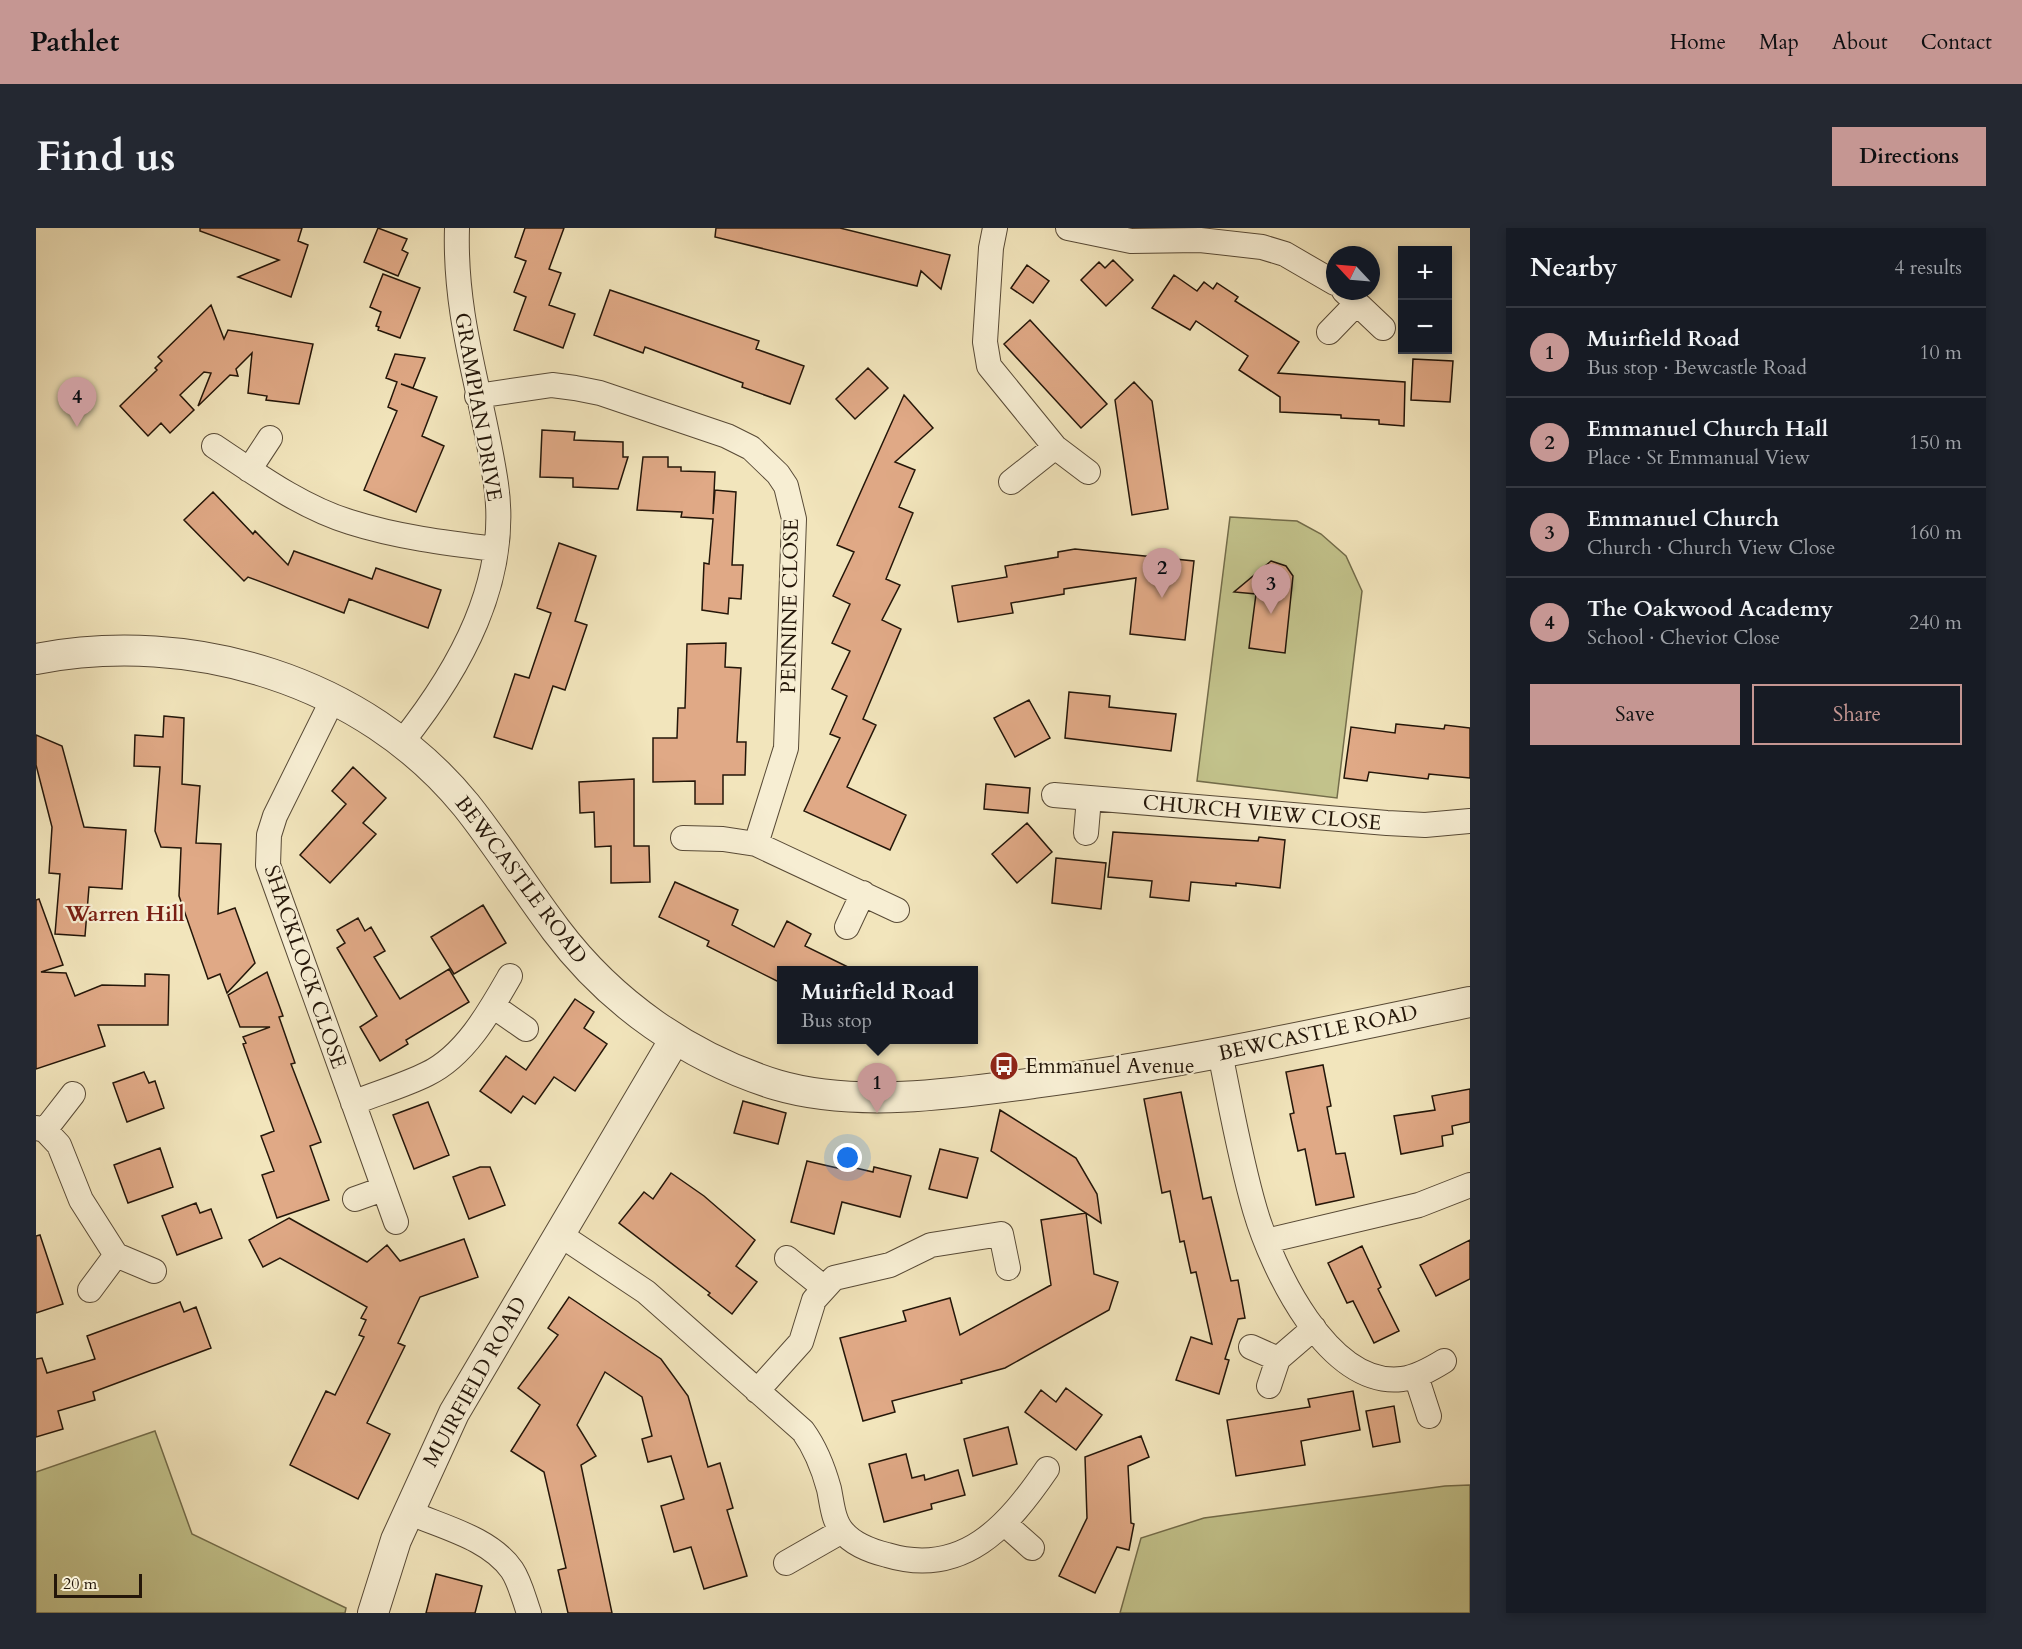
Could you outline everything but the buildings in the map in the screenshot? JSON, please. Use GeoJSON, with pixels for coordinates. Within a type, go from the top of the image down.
{"type":"FeatureCollection","features":[{"type":"Feature","properties":{"kind":"street","name":"GRAMPIAN DRIVE"},"geometry":{"type":"LineString","coordinates":[[402,742],[438,695],[467,644],[480,615],[495,549],[496,485],[461,317],[457,228]]}},
{"type":"Feature","properties":{"kind":"street"},"geometry":{"type":"LineString","coordinates":[[995,228],[991,248],[985,354],[989,366],[1055,447],[1089,472]]}},
{"type":"Feature","properties":{"kind":"street"},"geometry":{"type":"LineString","coordinates":[[1071,228],[1131,241],[1200,240],[1262,247],[1286,254],[1326,278]]}},
{"type":"Feature","properties":{"kind":"street"},"geometry":{"type":"LineString","coordinates":[[1329,332],[1348,300]]}},
{"type":"Feature","properties":{"kind":"street"},"geometry":{"type":"LineString","coordinates":[[1353,300],[1383,328]]}},
{"type":"Feature","properties":{"kind":"street","name":"PENNINE CLOSE"},"geometry":{"type":"LineString","coordinates":[[477,396],[552,385],[600,393],[741,442],[767,462],[786,486],[794,519],[786,748],[756,844]]}},
{"type":"Feature","properties":{"kind":"street"},"geometry":{"type":"LineString","coordinates":[[249,470],[270,438]]}},
{"type":"Feature","properties":{"kind":"street"},"geometry":{"type":"LineString","coordinates":[[214,446],[249,470],[318,509],[348,522],[426,540],[495,549]]}},
{"type":"Feature","properties":{"kind":"street"},"geometry":{"type":"LineString","coordinates":[[1011,483],[1055,447]]}},
{"type":"Feature","properties":{"kind":"street","name":"BEWCASTLE ROAD"},"geometry":{"type":"LineString","coordinates":[[36,659],[101,652],[174,652],[244,665],[301,684],[369,719],[402,742],[465,804],[580,960],[625,1002],[675,1040],[723,1064],[778,1085],[826,1094],[891,1096],[967,1092],[1138,1069],[1470,1002]]}},
{"type":"Feature","properties":{"kind":"street","name":"SHACKLOCK CLOSE"},"geometry":{"type":"LineString","coordinates":[[333,699],[275,816],[269,835],[268,865],[396,1222]]}},
{"type":"Feature","properties":{"kind":"street","name":"CHURCH VIEW CLOSE"},"geometry":{"type":"LineString","coordinates":[[1054,795],[1387,824],[1425,825],[1470,822]]}},
{"type":"Feature","properties":{"kind":"street"},"geometry":{"type":"LineString","coordinates":[[1086,833],[1089,798]]}},
{"type":"Feature","properties":{"kind":"street"},"geometry":{"type":"LineString","coordinates":[[683,838],[723,839],[756,844],[897,910]]}},
{"type":"Feature","properties":{"kind":"street"},"geometry":{"type":"LineString","coordinates":[[847,927],[863,893]]}},
{"type":"Feature","properties":{"kind":"street"},"geometry":{"type":"LineString","coordinates":[[352,1103],[428,1074],[462,1046],[493,1005],[510,976]]}},
{"type":"Feature","properties":{"kind":"street"},"geometry":{"type":"LineString","coordinates":[[493,1005],[526,1029]]}},
{"type":"Feature","properties":{"kind":"street","name":"MUIRFIELD ROAD"},"geometry":{"type":"LineString","coordinates":[[373,1613],[408,1512],[454,1413],[675,1040]]}},
{"type":"Feature","properties":{"kind":"street"},"geometry":{"type":"LineString","coordinates":[[1220,1053],[1255,1211],[1266,1241],[1298,1307],[1326,1344],[1370,1374],[1387,1379],[1416,1376],[1444,1361]]}},
{"type":"Feature","properties":{"kind":"street"},"geometry":{"type":"LineString","coordinates":[[74,1094],[40,1129],[59,1145],[81,1200],[116,1255],[154,1271]]}},
{"type":"Feature","properties":{"kind":"street"},"geometry":{"type":"LineString","coordinates":[[1266,1241],[1419,1205],[1470,1185]]}},
{"type":"Feature","properties":{"kind":"street"},"geometry":{"type":"LineString","coordinates":[[355,1199],[383,1188]]}},
{"type":"Feature","properties":{"kind":"street"},"geometry":{"type":"LineString","coordinates":[[559,1234],[646,1292],[803,1431],[816,1449],[834,1516],[842,1531],[856,1544],[873,1551],[919,1561],[962,1552],[992,1536],[1005,1524],[1047,1469]]}},
{"type":"Feature","properties":{"kind":"street"},"geometry":{"type":"LineString","coordinates":[[758,1391],[801,1342],[814,1300],[823,1287],[834,1278],[890,1265],[931,1245],[1001,1234],[1008,1268]]}},
{"type":"Feature","properties":{"kind":"street"},"geometry":{"type":"LineString","coordinates":[[90,1290],[116,1255]]}},
{"type":"Feature","properties":{"kind":"street"},"geometry":{"type":"LineString","coordinates":[[787,1258],[823,1287]]}},
{"type":"Feature","properties":{"kind":"street"},"geometry":{"type":"LineString","coordinates":[[1269,1386],[1278,1359],[1314,1328]]}},
{"type":"Feature","properties":{"kind":"street"},"geometry":{"type":"LineString","coordinates":[[1251,1347],[1278,1359]]}},
{"type":"Feature","properties":{"kind":"street"},"geometry":{"type":"LineString","coordinates":[[1416,1376],[1429,1416]]}},
{"type":"Feature","properties":{"kind":"street"},"geometry":{"type":"LineString","coordinates":[[408,1512],[488,1547],[503,1559],[513,1572],[529,1613]]}},
{"type":"Feature","properties":{"kind":"street"},"geometry":{"type":"LineString","coordinates":[[1005,1524],[1032,1548]]}},
{"type":"Feature","properties":{"kind":"street"},"geometry":{"type":"LineString","coordinates":[[786,1563],[842,1531]]}},
{"type":"Feature","properties":{"kind":"green space"},"geometry":{"type":"Polygon","coordinates":[[[1230,517],[1297,521],[1321,534],[1346,556],[1362,591],[1337,798],[1197,781],[1230,517]]]}},
{"type":"Feature","properties":{"kind":"green space"},"geometry":{"type":"Polygon","coordinates":[[[155,1431],[192,1534],[346,1608],[345,1613],[36,1613],[36,1472],[155,1431]]]}},
{"type":"Feature","properties":{"kind":"green space"},"geometry":{"type":"Polygon","coordinates":[[[1470,1485],[1470,1613],[1120,1613],[1141,1538],[1204,1518],[1445,1486],[1470,1485]]]}},
{"type":"Feature","properties":{"kind":"place","name":"The Oakwood Academy"},"geometry":{"type":"Point","coordinates":[77,427]}},
{"type":"Feature","properties":{"kind":"place","name":"Emmanuel Church Hall"},"geometry":{"type":"Point","coordinates":[1162,598]}},
{"type":"Feature","properties":{"kind":"place","name":"Emmanuel Church"},"geometry":{"type":"Point","coordinates":[1271,614]}},
{"type":"Feature","properties":{"kind":"place","name":"Emmanuel Avenue"},"geometry":{"type":"Point","coordinates":[1004,1066]}},
{"type":"Feature","properties":{"kind":"place","name":"Muirfield Road"},"geometry":{"type":"Point","coordinates":[877,1113]}},
{"type":"Feature","properties":{"kind":"district","name":"Warren Hill"},"geometry":{"type":"Point","coordinates":[125,914]}}]}
